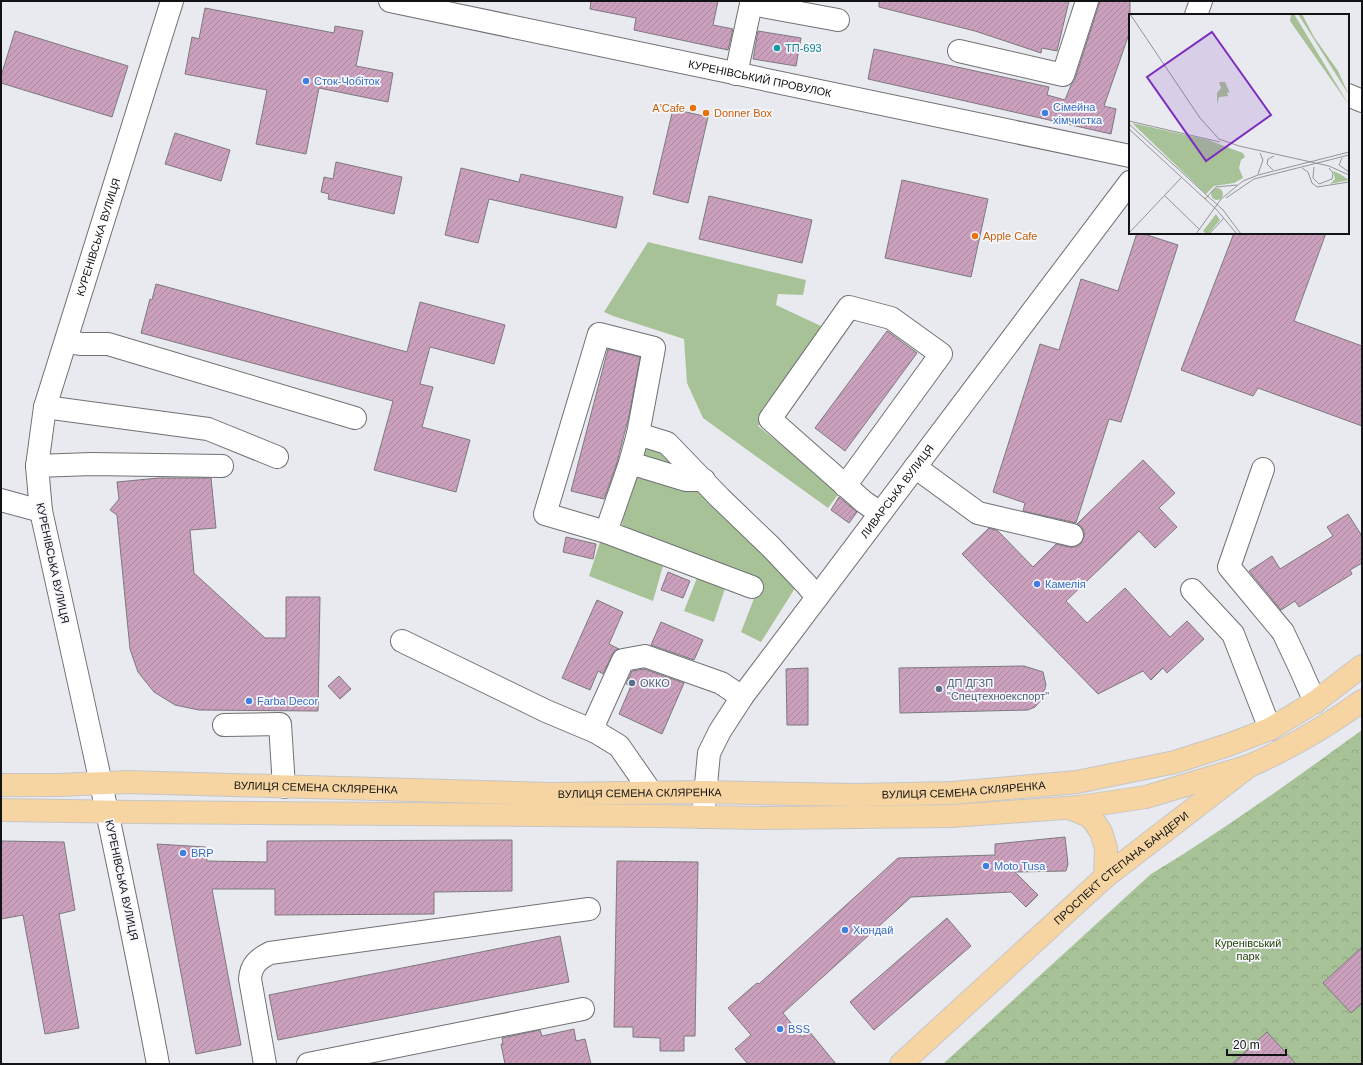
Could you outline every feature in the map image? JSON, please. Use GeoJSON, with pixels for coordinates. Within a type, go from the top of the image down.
{"type":"FeatureCollection","features":[{"type":"Feature","properties":{"kind":"main road"},"geometry":{"type":"LineString","coordinates":[[1315,702],[1362,652]]}},
{"type":"Feature","properties":{"kind":"main road"},"geometry":{"type":"LineString","coordinates":[[1270,729],[1315,702],[1362,666]]}},
{"type":"Feature","properties":{"kind":"main road","name":"ПРОСПЕКТ СТЕПАНА БАНДЕРИ"},"geometry":{"type":"LineString","coordinates":[[901,1064],[1105,876],[1249,766],[1264,760],[1336,720],[1362,701]]}},
{"type":"Feature","properties":{"kind":"main road","name":"ВУЛИЦЯ СЕМЕНА СКЛЯРЕНКА"},"geometry":{"type":"LineString","coordinates":[[1,785],[102,784],[128,782],[550,794],[705,792],[855,795],[952,793],[1077,782],[1175,762],[1228,745],[1270,729]]}},
{"type":"Feature","properties":{"kind":"main road","name":"ВУЛИЦЯ СЕМЕНА СКЛЯРЕНКА"},"geometry":{"type":"LineString","coordinates":[[1,810],[820,818],[952,816],[1068,808],[1146,797],[1249,766]]}},
{"type":"Feature","properties":{"kind":"main road"},"geometry":{"type":"LineString","coordinates":[[1068,808],[1087,815],[1093,820],[1101,832],[1106,848],[1105,876]]}},
{"type":"Feature","properties":{"kind":"street","name":"КУРЕНІВСЬКА ВУЛИЦЯ"},"geometry":{"type":"LineString","coordinates":[[158,1064],[108,812],[41,511],[37,466],[44,407],[66,342],[172,1]]}},
{"type":"Feature","properties":{"kind":"street","name":"КУРЕНІВСЬКИЙ ПРОВУЛОК"},"geometry":{"type":"LineString","coordinates":[[390,1],[1129,156]]}},
{"type":"Feature","properties":{"kind":"street"},"geometry":{"type":"LineString","coordinates":[[959,51],[1063,75],[1087,1]]}},
{"type":"Feature","properties":{"kind":"street"},"geometry":{"type":"LineString","coordinates":[[1196,14],[1200,1]]}},
{"type":"Feature","properties":{"kind":"street"},"geometry":{"type":"LineString","coordinates":[[736,74],[752,2],[838,20]]}},
{"type":"Feature","properties":{"kind":"street"},"geometry":{"type":"LineString","coordinates":[[1349,96],[1362,101]]}},
{"type":"Feature","properties":{"kind":"street","name":"ЛИВАРСЬКА ВУЛИЦЯ"},"geometry":{"type":"LineString","coordinates":[[703,817],[709,753],[720,730],[742,697],[1129,183]]}},
{"type":"Feature","properties":{"kind":"street"},"geometry":{"type":"LineString","coordinates":[[846,486],[941,354],[891,318],[849,306],[770,419],[864,502],[880,513]]}},
{"type":"Feature","properties":{"kind":"street"},"geometry":{"type":"LineString","coordinates":[[606,532],[630,463],[638,434],[654,348],[599,334],[546,514],[606,532],[752,587]]}},
{"type":"Feature","properties":{"kind":"street"},"geometry":{"type":"LineString","coordinates":[[66,342],[82,344],[108,344],[355,418]]}},
{"type":"Feature","properties":{"kind":"street"},"geometry":{"type":"LineString","coordinates":[[44,407],[208,430],[277,457]]}},
{"type":"Feature","properties":{"kind":"street"},"geometry":{"type":"LineString","coordinates":[[638,434],[667,443],[806,584],[817,598]]}},
{"type":"Feature","properties":{"kind":"street"},"geometry":{"type":"LineString","coordinates":[[630,463],[686,480],[704,480]]}},
{"type":"Feature","properties":{"kind":"street"},"geometry":{"type":"LineString","coordinates":[[37,466],[91,464],[222,466]]}},
{"type":"Feature","properties":{"kind":"street"},"geometry":{"type":"LineString","coordinates":[[915,467],[978,513],[1072,535]]}},
{"type":"Feature","properties":{"kind":"street"},"geometry":{"type":"LineString","coordinates":[[1263,469],[1229,567],[1283,632],[1315,702]]}},
{"type":"Feature","properties":{"kind":"street"},"geometry":{"type":"LineString","coordinates":[[1,500],[41,511]]}},
{"type":"Feature","properties":{"kind":"street"},"geometry":{"type":"LineString","coordinates":[[1192,590],[1233,634],[1270,729]]}},
{"type":"Feature","properties":{"kind":"street"},"geometry":{"type":"LineString","coordinates":[[402,641],[546,711],[596,732],[619,746],[651,792]]}},
{"type":"Feature","properties":{"kind":"street"},"geometry":{"type":"LineString","coordinates":[[596,732],[595,722],[623,660],[645,656],[721,683],[742,697]]}},
{"type":"Feature","properties":{"kind":"street"},"geometry":{"type":"LineString","coordinates":[[224,725],[280,724],[284,787]]}},
{"type":"Feature","properties":{"kind":"street"},"geometry":{"type":"LineString","coordinates":[[265,1064],[250,979],[250,972],[254,963],[260,957],[270,953],[588,909]]}},
{"type":"Feature","properties":{"kind":"street"},"geometry":{"type":"LineString","coordinates":[[308,1064],[583,1009]]}},
{"type":"Feature","properties":{"kind":"green space"},"geometry":{"type":"Polygon","coordinates":[[[648,242],[806,280],[803,295],[778,294],[776,305],[823,327],[758,426],[840,492],[828,508],[703,418],[687,383],[684,339],[604,312],[648,242]]]}},
{"type":"Feature","properties":{"kind":"green space"},"geometry":{"type":"Polygon","coordinates":[[[649,441],[680,470],[640,455],[649,441]]]}},
{"type":"Feature","properties":{"kind":"green space"},"geometry":{"type":"Polygon","coordinates":[[[646,473],[700,492],[797,585],[761,642],[741,632],[760,583],[631,536],[622,524],[632,480],[646,473]]]}},
{"type":"Feature","properties":{"kind":"green space"},"geometry":{"type":"Polygon","coordinates":[[[601,539],[664,562],[653,601],[589,576],[601,539]]]}},
{"type":"Feature","properties":{"kind":"green space"},"geometry":{"type":"Polygon","coordinates":[[[699,573],[726,585],[714,622],[684,611],[699,573]]]}},
{"type":"Feature","properties":{"kind":"green space","name":"Куренівський парк"},"geometry":{"type":"Polygon","coordinates":[[[1362,730],[1362,1064],[943,1064],[1151,874],[1232,822],[1362,730]]]}},
{"type":"Feature","properties":{"kind":"building"},"geometry":{"type":"Polygon","coordinates":[[[591,1],[718,1],[713,25],[733,29],[728,50],[634,30],[636,18],[590,9],[591,1]]]}},
{"type":"Feature","properties":{"kind":"building"},"geometry":{"type":"Polygon","coordinates":[[[879,1],[1069,1],[1057,51],[1042,48],[1041,53],[975,31],[879,7],[879,1]]]}},
{"type":"Feature","properties":{"kind":"building"},"geometry":{"type":"Polygon","coordinates":[[[1100,1],[1130,1],[1129,34],[1104,106],[1116,109],[1111,134],[868,79],[874,49],[1049,87],[1047,95],[1065,100],[1075,79],[1100,1]]]}},
{"type":"Feature","properties":{"kind":"building","name":"Сток-Чобіток"},"geometry":{"type":"Polygon","coordinates":[[[205,8],[334,33],[335,26],[363,31],[356,66],[393,73],[388,102],[319,88],[306,154],[256,144],[267,90],[185,74],[192,37],[199,39],[205,8]]]}},
{"type":"Feature","properties":{"kind":"building"},"geometry":{"type":"Polygon","coordinates":[[[15,31],[128,66],[112,117],[1,83],[1,76],[15,31]]]}},
{"type":"Feature","properties":{"kind":"building","name":"ТП-693"},"geometry":{"type":"Polygon","coordinates":[[[758,31],[801,38],[796,66],[753,59],[758,31]]]}},
{"type":"Feature","properties":{"kind":"building"},"geometry":{"type":"Polygon","coordinates":[[[673,109],[708,117],[688,203],[653,194],[673,109]]]}},
{"type":"Feature","properties":{"kind":"building"},"geometry":{"type":"Polygon","coordinates":[[[175,133],[230,150],[221,181],[165,164],[175,133]]]}},
{"type":"Feature","properties":{"kind":"building"},"geometry":{"type":"Polygon","coordinates":[[[336,162],[402,177],[394,214],[328,199],[329,194],[321,192],[324,177],[333,179],[336,162]]]}},
{"type":"Feature","properties":{"kind":"building"},"geometry":{"type":"Polygon","coordinates":[[[461,168],[519,182],[521,174],[623,197],[616,228],[489,199],[478,243],[445,235],[461,168]]]}},
{"type":"Feature","properties":{"kind":"building"},"geometry":{"type":"Polygon","coordinates":[[[902,180],[988,199],[971,277],[885,258],[902,180]]]}},
{"type":"Feature","properties":{"kind":"building"},"geometry":{"type":"Polygon","coordinates":[[[709,196],[812,220],[802,263],[699,239],[709,196]]]}},
{"type":"Feature","properties":{"kind":"building"},"geometry":{"type":"Polygon","coordinates":[[[1137,234],[1144,234],[1178,245],[1121,422],[1109,419],[1076,523],[1023,511],[1025,503],[993,492],[1040,344],[1059,350],[1081,279],[1118,291],[1137,234]]]}},
{"type":"Feature","properties":{"kind":"building"},"geometry":{"type":"Polygon","coordinates":[[[1234,234],[1326,234],[1294,321],[1362,346],[1362,426],[1258,388],[1253,396],[1181,370],[1234,234]]]}},
{"type":"Feature","properties":{"kind":"building"},"geometry":{"type":"Polygon","coordinates":[[[156,284],[407,352],[420,302],[505,325],[494,364],[430,347],[420,384],[433,387],[422,427],[470,440],[456,492],[374,470],[393,401],[141,333],[150,299],[152,300],[156,284]]]}},
{"type":"Feature","properties":{"kind":"building"},"geometry":{"type":"Polygon","coordinates":[[[887,331],[917,353],[845,451],[815,428],[887,331]]]}},
{"type":"Feature","properties":{"kind":"building"},"geometry":{"type":"Polygon","coordinates":[[[608,349],[640,357],[629,416],[616,466],[604,499],[571,491],[608,349]]]}},
{"type":"Feature","properties":{"kind":"building","name":"Камелія"},"geometry":{"type":"Polygon","coordinates":[[[1143,460],[1175,493],[1159,508],[1177,527],[1155,548],[1139,531],[1066,601],[1087,623],[1125,588],[1170,637],[1187,621],[1204,639],[1167,673],[1163,668],[1151,680],[1143,671],[1098,694],[962,554],[989,528],[998,531],[1033,567],[1056,544],[1076,547],[1081,543],[1084,537],[1084,531],[1081,526],[1077,524],[1143,460]]]}},
{"type":"Feature","properties":{"kind":"building"},"geometry":{"type":"Polygon","coordinates":[[[159,478],[211,478],[216,528],[190,530],[194,573],[265,638],[286,638],[286,597],[320,597],[318,711],[199,710],[175,705],[154,692],[138,672],[130,649],[117,515],[110,510],[119,499],[117,482],[159,478]]]}},
{"type":"Feature","properties":{"kind":"building"},"geometry":{"type":"Polygon","coordinates":[[[839,497],[857,512],[849,523],[831,510],[839,497]]]}},
{"type":"Feature","properties":{"kind":"building"},"geometry":{"type":"Polygon","coordinates":[[[1348,514],[1362,536],[1362,563],[1350,570],[1352,574],[1299,607],[1295,601],[1281,610],[1249,571],[1272,556],[1280,569],[1333,536],[1327,527],[1348,514]]]}},
{"type":"Feature","properties":{"kind":"building"},"geometry":{"type":"Polygon","coordinates":[[[566,537],[596,544],[593,559],[563,552],[566,537]]]}},
{"type":"Feature","properties":{"kind":"building"},"geometry":{"type":"Polygon","coordinates":[[[668,572],[690,581],[683,598],[661,590],[668,572]]]}},
{"type":"Feature","properties":{"kind":"building"},"geometry":{"type":"Polygon","coordinates":[[[597,600],[623,612],[609,644],[619,649],[615,650],[603,674],[598,671],[590,690],[562,678],[597,600]]]}},
{"type":"Feature","properties":{"kind":"building"},"geometry":{"type":"Polygon","coordinates":[[[661,622],[703,640],[694,660],[651,645],[661,622]]]}},
{"type":"Feature","properties":{"kind":"building"},"geometry":{"type":"Polygon","coordinates":[[[1024,666],[1043,672],[1046,685],[1042,699],[1035,707],[1028,710],[900,713],[899,668],[1024,666]]]}},
{"type":"Feature","properties":{"kind":"building"},"geometry":{"type":"Polygon","coordinates":[[[808,668],[808,725],[787,725],[786,669],[808,668]]]}},
{"type":"Feature","properties":{"kind":"building"},"geometry":{"type":"Polygon","coordinates":[[[644,669],[684,683],[662,734],[619,714],[631,686],[626,684],[632,671],[644,669]]]}},
{"type":"Feature","properties":{"kind":"building"},"geometry":{"type":"Polygon","coordinates":[[[339,676],[351,689],[340,699],[328,686],[339,676]]]}},
{"type":"Feature","properties":{"kind":"building"},"geometry":{"type":"Polygon","coordinates":[[[1065,837],[1068,864],[1066,871],[1015,872],[1038,895],[1026,907],[1011,892],[911,897],[783,1013],[802,1037],[809,1031],[836,1064],[748,1064],[735,1049],[751,1035],[728,1008],[757,983],[759,984],[898,858],[995,855],[995,844],[1065,837]]]}},
{"type":"Feature","properties":{"kind":"building"},"geometry":{"type":"Polygon","coordinates":[[[512,840],[512,891],[434,892],[434,914],[275,915],[275,889],[212,889],[241,1045],[196,1054],[157,844],[205,847],[207,861],[267,862],[267,841],[512,840]]]}},
{"type":"Feature","properties":{"kind":"building"},"geometry":{"type":"Polygon","coordinates":[[[1,841],[64,842],[75,910],[59,914],[79,1028],[45,1034],[23,915],[1,919],[1,841]]]}},
{"type":"Feature","properties":{"kind":"building"},"geometry":{"type":"Polygon","coordinates":[[[617,861],[698,862],[695,1036],[684,1036],[684,1051],[660,1051],[660,1038],[633,1037],[633,1027],[614,1027],[617,861]]]}},
{"type":"Feature","properties":{"kind":"building"},"geometry":{"type":"Polygon","coordinates":[[[947,918],[971,946],[874,1030],[850,1002],[947,918]]]}},
{"type":"Feature","properties":{"kind":"building"},"geometry":{"type":"Polygon","coordinates":[[[560,936],[569,982],[278,1040],[269,995],[560,936]]]}},
{"type":"Feature","properties":{"kind":"building"},"geometry":{"type":"Polygon","coordinates":[[[1362,947],[1362,1003],[1351,1013],[1323,983],[1362,947]]]}},
{"type":"Feature","properties":{"kind":"building"},"geometry":{"type":"Polygon","coordinates":[[[574,1029],[576,1041],[585,1039],[591,1064],[505,1064],[501,1044],[503,1044],[502,1038],[540,1030],[542,1036],[574,1029]]]}},
{"type":"Feature","properties":{"kind":"building"},"geometry":{"type":"Polygon","coordinates":[[[1267,1032],[1296,1064],[1232,1064],[1267,1032]]]}},
{"type":"Feature","properties":{"kind":"place","name":"ТП-693"},"geometry":{"type":"Point","coordinates":[777,48]}},
{"type":"Feature","properties":{"kind":"place","name":"Сток-Чобіток"},"geometry":{"type":"Point","coordinates":[306,81]}},
{"type":"Feature","properties":{"kind":"place","name":"A'Cafe"},"geometry":{"type":"Point","coordinates":[693,108]}},
{"type":"Feature","properties":{"kind":"place","name":"Donner Box"},"geometry":{"type":"Point","coordinates":[706,113]}},
{"type":"Feature","properties":{"kind":"place","name":"Сімейна хімчистка"},"geometry":{"type":"Point","coordinates":[1045,113]}},
{"type":"Feature","properties":{"kind":"place","name":"Apple Cafe"},"geometry":{"type":"Point","coordinates":[975,236]}},
{"type":"Feature","properties":{"kind":"place","name":"Камелія"},"geometry":{"type":"Point","coordinates":[1037,584]}},
{"type":"Feature","properties":{"kind":"place","name":"ОККО"},"geometry":{"type":"Point","coordinates":[632,683]}},
{"type":"Feature","properties":{"kind":"place","name":"ДП ДГЗП \"Спецтехноекспорт\""},"geometry":{"type":"Point","coordinates":[939,689]}},
{"type":"Feature","properties":{"kind":"place","name":"Farba Decor"},"geometry":{"type":"Point","coordinates":[249,701]}},
{"type":"Feature","properties":{"kind":"place","name":"BRP"},"geometry":{"type":"Point","coordinates":[183,853]}},
{"type":"Feature","properties":{"kind":"place","name":"Moto Tusa"},"geometry":{"type":"Point","coordinates":[986,866]}},
{"type":"Feature","properties":{"kind":"place","name":"Хюндай"},"geometry":{"type":"Point","coordinates":[845,930]}},
{"type":"Feature","properties":{"kind":"place","name":"BSS"},"geometry":{"type":"Point","coordinates":[780,1029]}}]}
